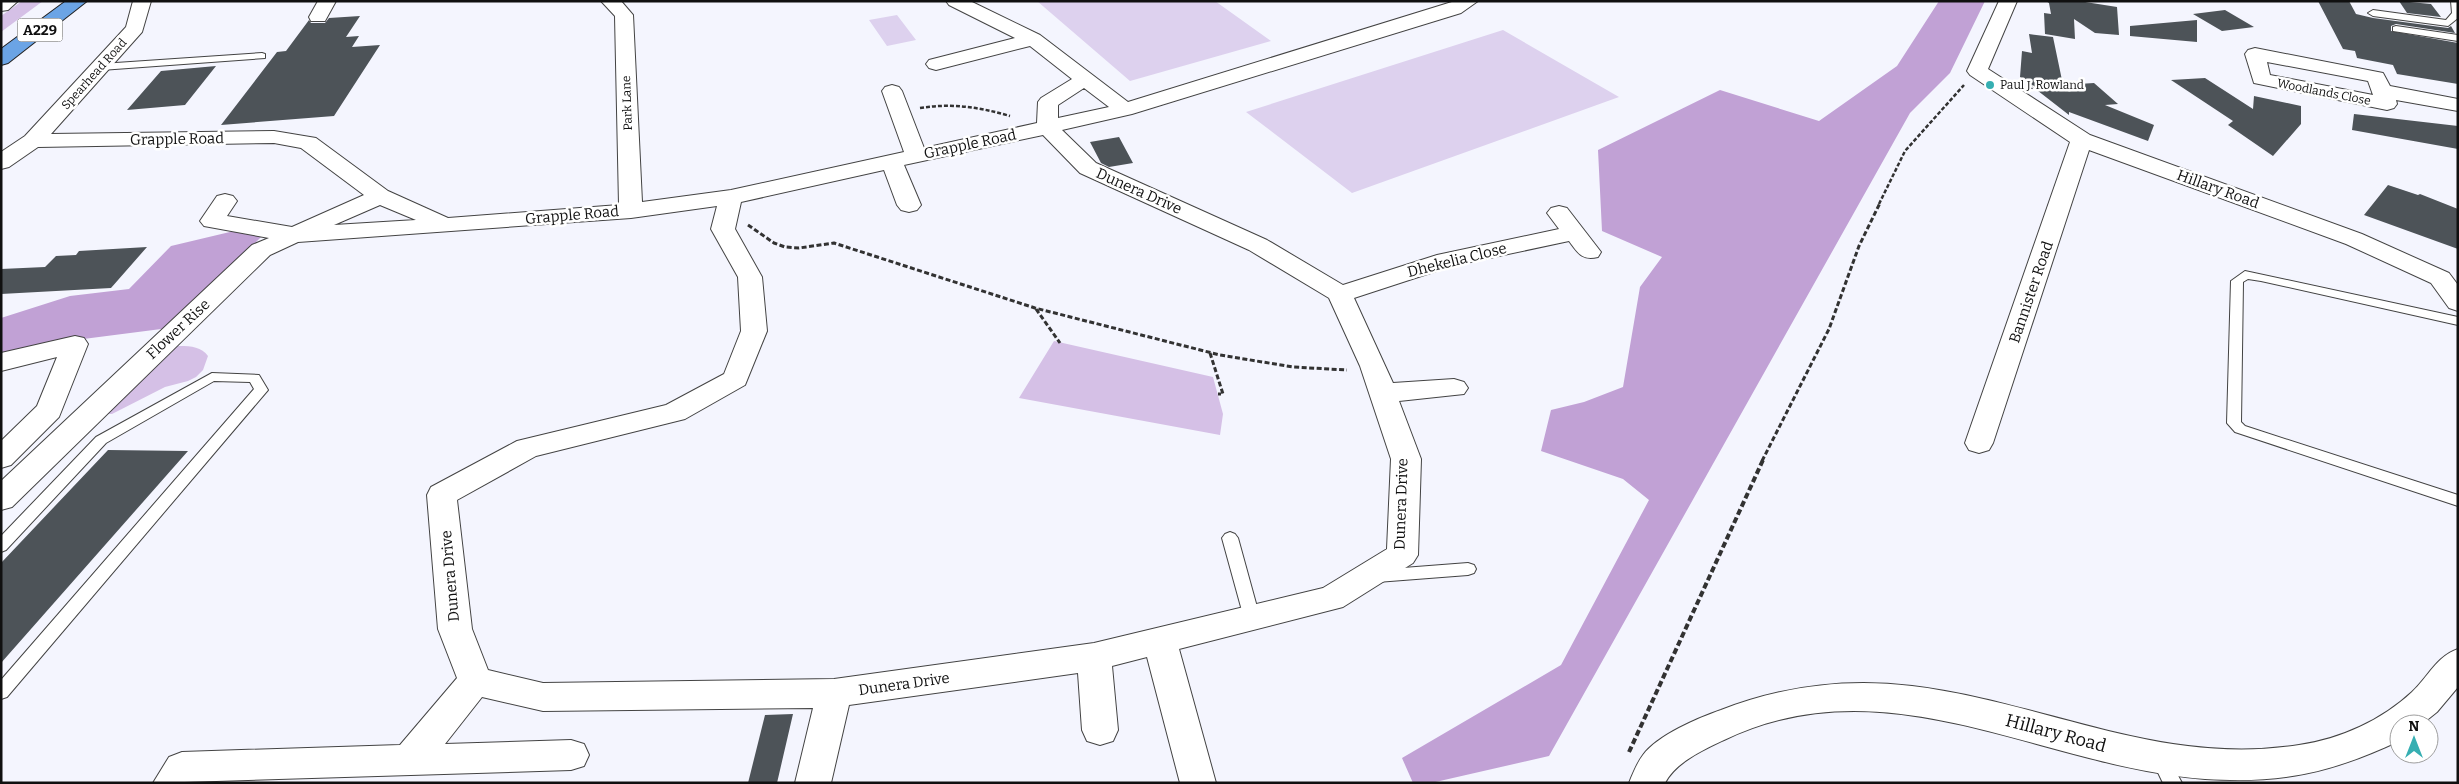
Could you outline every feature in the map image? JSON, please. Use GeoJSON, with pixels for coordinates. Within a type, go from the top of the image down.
{"type":"FeatureCollection","features":[{"type":"Feature","properties":{"kind":"highway","name":"A229"},"geometry":{"type":"LineString","coordinates":[[1,39],[53,1]]}},
{"type":"Feature","properties":{"kind":"highway","name":"A229"},"geometry":{"type":"LineString","coordinates":[[1,59],[78,1]]}},
{"type":"Feature","properties":{"kind":"street"},"geometry":{"type":"LineString","coordinates":[[1,6],[9,1]]}},
{"type":"Feature","properties":{"kind":"street","name":"Spearhead Road"},"geometry":{"type":"LineString","coordinates":[[1,162],[34,141],[136,28],[142,1]]}},
{"type":"Feature","properties":{"kind":"street","name":"Park Lane"},"geometry":{"type":"LineString","coordinates":[[610,1],[624,15],[631,211]]}},
{"type":"Feature","properties":{"kind":"street"},"geometry":{"type":"LineString","coordinates":[[955,1],[1033,39],[1124,110]]}},
{"type":"Feature","properties":{"kind":"street"},"geometry":{"type":"LineString","coordinates":[[1431,1],[1462,5]]}},
{"type":"Feature","properties":{"kind":"street"},"geometry":{"type":"LineString","coordinates":[[1977,71],[2008,1]]}},
{"type":"Feature","properties":{"kind":"street","name":"Grapple Road"},"geometry":{"type":"LineString","coordinates":[[34,141],[274,137],[308,143],[380,196],[445,225],[631,211],[728,209],[916,156],[1124,110],[1462,5]]}},
{"type":"Feature","properties":{"kind":"street"},"geometry":{"type":"LineString","coordinates":[[936,64],[1033,39]]}},
{"type":"Feature","properties":{"kind":"street","name":"Woodlands Close"},"geometry":{"type":"LineString","coordinates":[[2255,54],[2376,77],[2382,91],[2387,104],[2261,79],[2255,54]]}},
{"type":"Feature","properties":{"kind":"street","name":"Hillary Road"},"geometry":{"type":"LineString","coordinates":[[1977,71],[2082,140],[2354,239],[2440,278],[2458,303]]}},
{"type":"Feature","properties":{"kind":"street"},"geometry":{"type":"LineString","coordinates":[[1040,129],[1048,102],[1085,79]]}},
{"type":"Feature","properties":{"kind":"street"},"geometry":{"type":"LineString","coordinates":[[892,90],[916,156]]}},
{"type":"Feature","properties":{"kind":"street","name":"Woodlands Close"},"geometry":{"type":"LineString","coordinates":[[2382,91],[2458,105]]}},
{"type":"Feature","properties":{"kind":"street","name":"Dunera Drive"},"geometry":{"type":"LineString","coordinates":[[728,209],[723,229],[750,277],[754,331],[736,379],[675,412],[527,448],[442,495],[455,630],[476,681],[543,697],[834,693],[1094,657],[1160,641],[1332,598],[1402,555],[1406,459],[1379,382],[1340,294],[1258,244],[1088,168],[1040,129]]}},
{"type":"Feature","properties":{"kind":"street","name":"Bannister Road"},"geometry":{"type":"LineString","coordinates":[[1979,443],[2082,140]]}},
{"type":"Feature","properties":{"kind":"street"},"geometry":{"type":"LineString","coordinates":[[892,162],[909,205]]}},
{"type":"Feature","properties":{"kind":"street","name":"Flower Rise"},"geometry":{"type":"LineString","coordinates":[[1,499],[261,250],[380,196]]}},
{"type":"Feature","properties":{"kind":"street"},"geometry":{"type":"LineString","coordinates":[[224,201],[212,221],[296,235],[445,225]]}},
{"type":"Feature","properties":{"kind":"street","name":"Dhekelia Close"},"geometry":{"type":"LineString","coordinates":[[1340,294],[1446,260],[1582,243],[1559,213]]}},
{"type":"Feature","properties":{"kind":"street"},"geometry":{"type":"LineString","coordinates":[[1,362],[75,344],[49,410],[1,458]]}},
{"type":"Feature","properties":{"kind":"street"},"geometry":{"type":"LineString","coordinates":[[1379,382],[1454,388]]}},
{"type":"Feature","properties":{"kind":"street"},"geometry":{"type":"LineString","coordinates":[[1160,641],[1198,783]]}},
{"type":"Feature","properties":{"kind":"street"},"geometry":{"type":"LineString","coordinates":[[1094,657],[1100,730]]}},
{"type":"Feature","properties":{"kind":"street","name":"Hillary Road"},"geometry":{"type":"LineString","coordinates":[[1638,770],[1658,763],[1698,735],[1742,716],[1804,700],[1856,696],[1912,700],[1986,714],[2109,748],[2166,770],[2275,764],[2328,756],[2368,742],[2393,728],[2424,704],[2458,663]]}},
{"type":"Feature","properties":{"kind":"street"},"geometry":{"type":"LineString","coordinates":[[410,760],[476,681]]}},
{"type":"Feature","properties":{"kind":"street"},"geometry":{"type":"LineString","coordinates":[[813,783],[834,693]]}},
{"type":"Feature","properties":{"kind":"street"},"geometry":{"type":"LineString","coordinates":[[171,783],[182,768],[571,755]]}},
{"type":"Feature","properties":{"kind":"lane"},"geometry":{"type":"LineString","coordinates":[[2373,13],[2448,22],[2457,13],[2456,1]]}},
{"type":"Feature","properties":{"kind":"lane"},"geometry":{"type":"LineString","coordinates":[[2396,30],[2458,38]]}},
{"type":"Feature","properties":{"kind":"lane"},"geometry":{"type":"LineString","coordinates":[[101,67],[262,56]]}},
{"type":"Feature","properties":{"kind":"lane"},"geometry":{"type":"LineString","coordinates":[[2458,321],[2261,277],[2245,276],[2237,281],[2234,423],[2240,429],[2458,501]]}},
{"type":"Feature","properties":{"kind":"lane"},"geometry":{"type":"LineString","coordinates":[[1,546],[101,440],[212,377],[254,378],[260,390],[113,564],[1,692]]}},
{"type":"Feature","properties":{"kind":"lane"},"geometry":{"type":"LineString","coordinates":[[1230,538],[1252,618]]}},
{"type":"Feature","properties":{"kind":"lane"},"geometry":{"type":"LineString","coordinates":[[1367,577],[1468,569]]}},
{"type":"Feature","properties":{"kind":"path"},"geometry":{"type":"LineString","coordinates":[[1638,770],[1628,749],[1750,486],[1829,329],[1859,246],[1906,151],[1935,114],[1977,71]]}},
{"type":"Feature","properties":{"kind":"path"},"geometry":{"type":"LineString","coordinates":[[900,112],[951,103],[970,105],[1027,121],[1040,129]]}},
{"type":"Feature","properties":{"kind":"path"},"geometry":{"type":"LineString","coordinates":[[728,209],[778,245],[797,249],[816,244],[834,243],[1035,308],[1210,353],[1379,382]]}},
{"type":"Feature","properties":{"kind":"path"},"geometry":{"type":"LineString","coordinates":[[1035,308],[1060,342]]}},
{"type":"Feature","properties":{"kind":"path"},"geometry":{"type":"LineString","coordinates":[[1210,353],[1223,394],[1218,394]]}},
{"type":"Feature","properties":{"kind":"shaded area"},"geometry":{"type":"Polygon","coordinates":[[[22,1],[43,1],[1,32],[1,16],[22,1]]]}},
{"type":"Feature","properties":{"kind":"shaded area"},"geometry":{"type":"Polygon","coordinates":[[[1037,1],[1215,1],[1271,41],[1130,81],[1037,1]]]}},
{"type":"Feature","properties":{"kind":"shaded area"},"geometry":{"type":"Polygon","coordinates":[[[1939,1],[1985,1],[1950,73],[1910,113],[1549,756],[1431,783],[1413,783],[1402,758],[1561,665],[1649,500],[1623,479],[1541,451],[1551,410],[1584,402],[1623,387],[1640,287],[1662,257],[1602,231],[1598,150],[1720,90],[1819,121],[1897,66],[1939,1]]]}},
{"type":"Feature","properties":{"kind":"shaded area"},"geometry":{"type":"Polygon","coordinates":[[[897,15],[916,40],[887,46],[869,20],[897,15]]]}},
{"type":"Feature","properties":{"kind":"shaded area"},"geometry":{"type":"Polygon","coordinates":[[[1503,30],[1619,97],[1352,193],[1246,112],[1503,30]]]}},
{"type":"Feature","properties":{"kind":"shaded area"},"geometry":{"type":"Polygon","coordinates":[[[234,231],[261,237],[169,328],[60,342],[1,357],[1,318],[70,296],[129,289],[171,246],[234,231]]]}},
{"type":"Feature","properties":{"kind":"shaded area"},"geometry":{"type":"Polygon","coordinates":[[[1054,341],[1213,377],[1223,414],[1220,435],[1019,398],[1054,341]]]}},
{"type":"Feature","properties":{"kind":"shaded area"},"geometry":{"type":"Polygon","coordinates":[[[170,346],[191,346],[201,349],[208,356],[203,370],[196,377],[188,381],[165,387],[112,414],[103,414],[170,346]]]}},
{"type":"Feature","properties":{"kind":"building"},"geometry":{"type":"Polygon","coordinates":[[[2046,1],[2079,1],[2117,7],[2119,35],[2095,33],[2074,19],[2075,39],[2045,34],[2044,13],[2051,14],[2049,3],[2046,1]]]}},
{"type":"Feature","properties":{"kind":"building"},"geometry":{"type":"Polygon","coordinates":[[[2318,1],[2349,1],[2356,14],[2373,18],[2448,28],[2451,26],[2455,33],[2396,24],[2391,26],[2391,31],[2458,43],[2458,84],[2397,74],[2393,65],[2357,58],[2355,51],[2343,49],[2318,1]]]}},
{"type":"Feature","properties":{"kind":"building"},"geometry":{"type":"Polygon","coordinates":[[[2399,1],[2431,4],[2441,17],[2407,13],[2399,1]]]}},
{"type":"Feature","properties":{"kind":"building"},"geometry":{"type":"Polygon","coordinates":[[[2225,10],[2254,27],[2222,31],[2193,14],[2225,10]]]}},
{"type":"Feature","properties":{"kind":"building"},"geometry":{"type":"Polygon","coordinates":[[[360,16],[346,37],[359,36],[352,47],[380,45],[334,116],[221,125],[277,52],[286,51],[309,20],[311,23],[325,23],[329,18],[360,16]]]}},
{"type":"Feature","properties":{"kind":"building"},"geometry":{"type":"Polygon","coordinates":[[[2197,20],[2197,42],[2130,36],[2130,26],[2197,20]]]}},
{"type":"Feature","properties":{"kind":"building"},"geometry":{"type":"Polygon","coordinates":[[[2029,34],[2053,37],[2063,85],[2094,83],[2118,104],[2105,105],[2154,125],[2148,141],[2069,112],[2069,115],[2020,77],[2022,51],[2032,53],[2029,34]]]}},
{"type":"Feature","properties":{"kind":"building"},"geometry":{"type":"Polygon","coordinates":[[[216,66],[185,105],[127,110],[161,71],[216,66]]]}},
{"type":"Feature","properties":{"kind":"building"},"geometry":{"type":"Polygon","coordinates":[[[2205,78],[2253,109],[2254,96],[2301,106],[2301,124],[2273,156],[2228,125],[2233,121],[2171,80],[2205,78]]]}},
{"type":"Feature","properties":{"kind":"building"},"geometry":{"type":"Polygon","coordinates":[[[2354,114],[2458,126],[2458,149],[2352,130],[2354,114]]]}},
{"type":"Feature","properties":{"kind":"building"},"geometry":{"type":"Polygon","coordinates":[[[1119,137],[1133,163],[1109,167],[1101,163],[1090,142],[1119,137]]]}},
{"type":"Feature","properties":{"kind":"building"},"geometry":{"type":"Polygon","coordinates":[[[2388,185],[2418,195],[2420,194],[2458,209],[2458,249],[2364,215],[2388,185]]]}},
{"type":"Feature","properties":{"kind":"building"},"geometry":{"type":"Polygon","coordinates":[[[147,247],[111,288],[1,294],[1,269],[45,267],[56,256],[76,255],[79,251],[147,247]]]}},
{"type":"Feature","properties":{"kind":"building"},"geometry":{"type":"Polygon","coordinates":[[[108,450],[188,451],[1,663],[1,563],[108,450]]]}},
{"type":"Feature","properties":{"kind":"building"},"geometry":{"type":"Polygon","coordinates":[[[793,714],[777,783],[748,783],[765,715],[793,714]]]}},
{"type":"Feature","properties":{"kind":"place","name":"Paul J. Rowland"},"geometry":{"type":"Point","coordinates":[1990,85]}}]}
